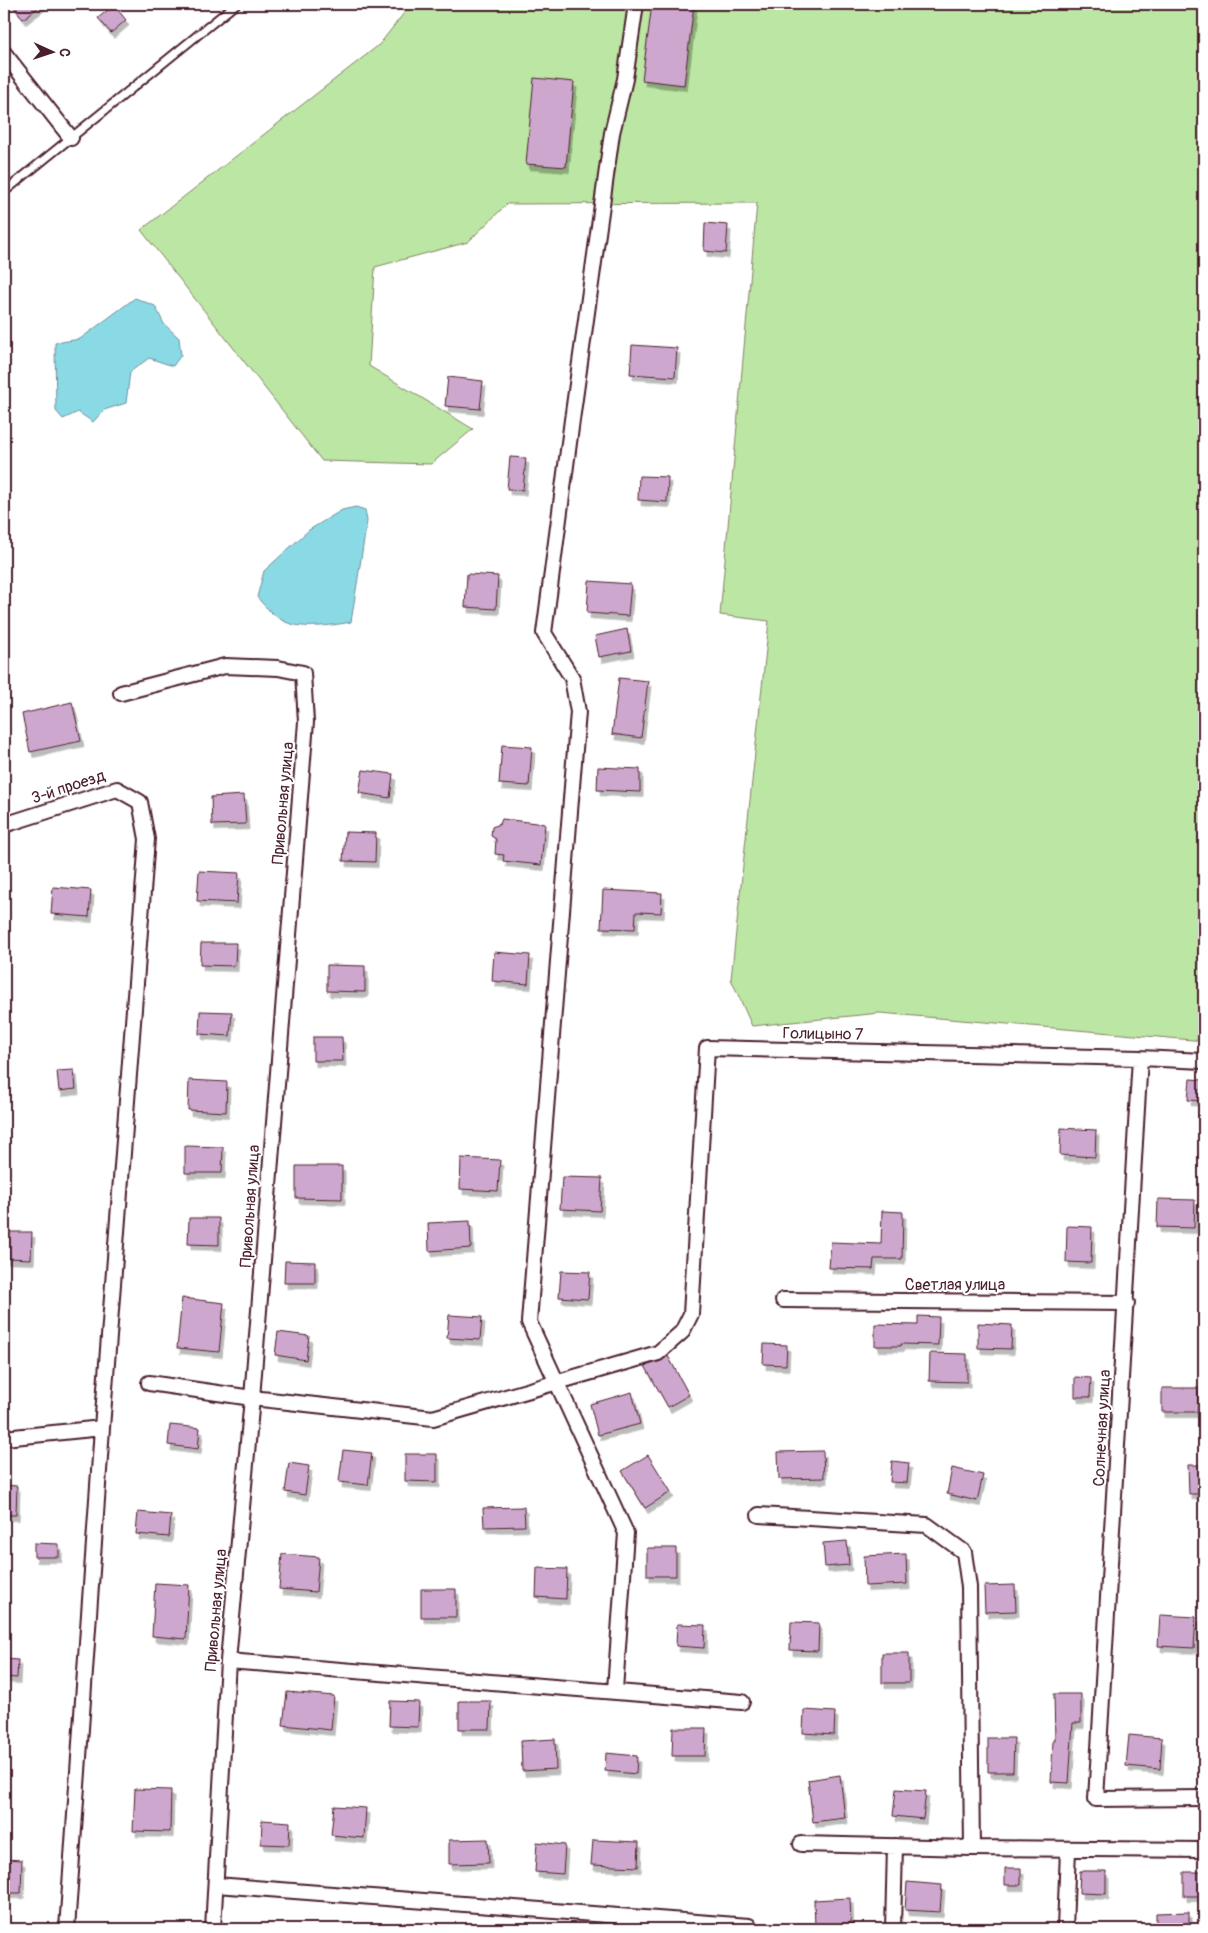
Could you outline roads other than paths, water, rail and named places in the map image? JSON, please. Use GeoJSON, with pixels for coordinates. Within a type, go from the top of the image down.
{"type":"FeatureCollection","features":[{"type":"Feature","properties":{"kind":"street"},"geometry":{"type":"LineString","coordinates":[[615,1690],[626,1533],[529,1322],[578,712],[572,678],[544,633],[612,133],[625,79],[636,4]]}},
{"type":"Feature","properties":{"kind":"street"},"geometry":{"type":"LineString","coordinates":[[4,53],[71,138]]}},
{"type":"Feature","properties":{"kind":"street","name":"Привольная улица"},"geometry":{"type":"LineString","coordinates":[[121,693],[225,666],[278,668],[303,672],[306,722],[252,1398],[228,1661],[213,1929]]}},
{"type":"Feature","properties":{"kind":"street","name":"3-й проезд"},"geometry":{"type":"LineString","coordinates":[[4,825],[117,789],[140,802],[147,839],[102,1428]]}},
{"type":"Feature","properties":{"kind":"street","name":"Голицыно 7"},"geometry":{"type":"LineString","coordinates":[[556,1383],[658,1352],[682,1332],[691,1314],[708,1048],[1204,1061]]}},
{"type":"Feature","properties":{"kind":"street","name":"Солнечная улица"},"geometry":{"type":"LineString","coordinates":[[1140,1058],[1127,1303],[1096,1799],[1204,1798]]}},
{"type":"Feature","properties":{"kind":"street","name":"Светлая улица"},"geometry":{"type":"LineString","coordinates":[[783,1300],[1127,1303]]}},
{"type":"Feature","properties":{"kind":"street"},"geometry":{"type":"LineString","coordinates":[[150,1383],[252,1398],[433,1418],[556,1383]]}},
{"type":"Feature","properties":{"kind":"street"},"geometry":{"type":"LineString","coordinates":[[4,1438],[102,1428],[67,1929]]}},
{"type":"Feature","properties":{"kind":"street"},"geometry":{"type":"LineString","coordinates":[[759,1515],[927,1525],[964,1552],[969,1587],[972,1848]]}},
{"type":"Feature","properties":{"kind":"street"},"geometry":{"type":"LineString","coordinates":[[228,1661],[615,1690],[742,1702]]}},
{"type":"Feature","properties":{"kind":"street"},"geometry":{"type":"LineString","coordinates":[[801,1844],[1204,1850]]}},
{"type":"Feature","properties":{"kind":"street"},"geometry":{"type":"LineString","coordinates":[[893,1929],[895,1846]]}},
{"type":"Feature","properties":{"kind":"street"},"geometry":{"type":"LineString","coordinates":[[1065,1929],[1068,1849]]}},
{"type":"Feature","properties":{"kind":"street"},"geometry":{"type":"LineString","coordinates":[[216,1885],[749,1926]]}},
{"type":"Feature","properties":{"kind":"lane"},"geometry":{"type":"LineString","coordinates":[[4,192],[236,4]]}},
{"type":"Feature","properties":{"kind":"water"},"geometry":{"type":"Polygon","coordinates":[[[135,298],[155,306],[164,324],[179,338],[181,355],[173,366],[149,358],[130,372],[126,403],[104,410],[93,422],[78,412],[63,419],[56,411],[55,343],[80,339],[135,298]]]}},
{"type":"Feature","properties":{"kind":"water"},"geometry":{"type":"Polygon","coordinates":[[[356,507],[365,510],[367,521],[351,622],[305,626],[291,624],[276,617],[257,597],[264,571],[309,530],[342,510],[356,507]]]}}]}
